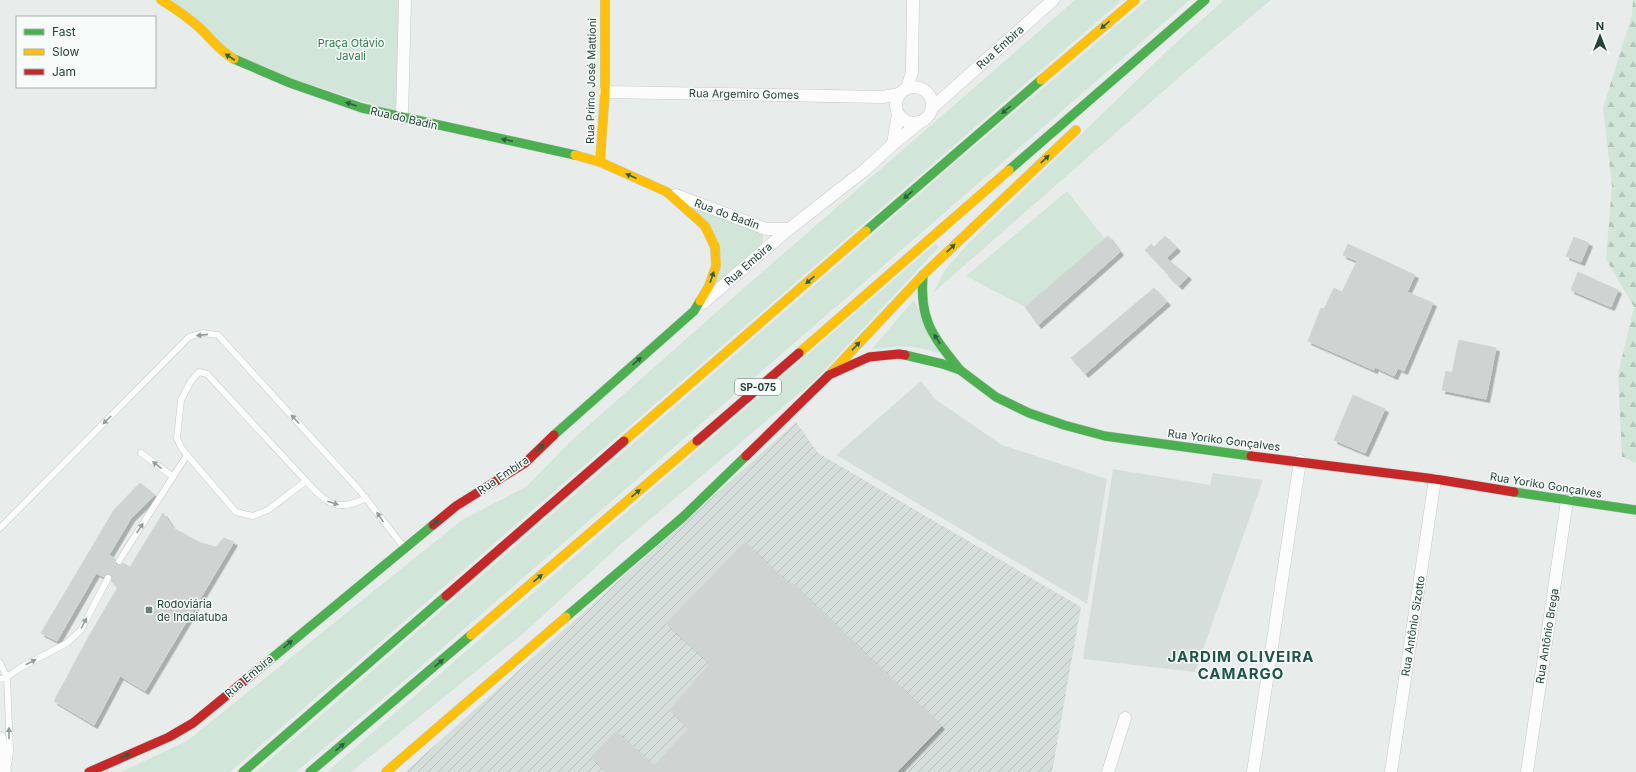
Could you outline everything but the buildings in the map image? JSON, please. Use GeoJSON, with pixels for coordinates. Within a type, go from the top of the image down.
{"type":"FeatureCollection","features":[{"type":"Feature","properties":{"kind":"main road","name":"Rua do Badin"},"geometry":{"type":"LineString","coordinates":[[161,0],[181,12],[202,30],[222,52],[248,67],[290,83],[362,108],[402,118],[555,150],[600,162],[667,192],[705,226],[714,247],[716,266],[709,286],[694,311]]}},
{"type":"Feature","properties":{"kind":"main road","name":"Rua Primo José Mattioni"},"geometry":{"type":"LineString","coordinates":[[600,162],[605,92],[604,0]]}},
{"type":"Feature","properties":{"kind":"main road"},"geometry":{"type":"LineString","coordinates":[[243,772],[995,119],[1135,0]]}},
{"type":"Feature","properties":{"kind":"main road","name":"SP-075"},"geometry":{"type":"LineString","coordinates":[[310,772],[572,550],[1205,0]]}},
{"type":"Feature","properties":{"kind":"main road"},"geometry":{"type":"LineString","coordinates":[[1114,92],[1133,62]]}},
{"type":"Feature","properties":{"kind":"main road"},"geometry":{"type":"LineString","coordinates":[[386,772],[683,517],[829,375],[922,275],[1083,124]]}},
{"type":"Feature","properties":{"kind":"main road"},"geometry":{"type":"LineString","coordinates":[[922,275],[921,305],[926,322],[938,342],[960,370]]}},
{"type":"Feature","properties":{"kind":"main road","name":"Rua Embira"},"geometry":{"type":"LineString","coordinates":[[89,772],[169,737],[193,723],[456,506],[524,463],[694,311]]}},
{"type":"Feature","properties":{"kind":"main road","name":"Rua Yoriko Gonçalves"},"geometry":{"type":"LineString","coordinates":[[829,375],[869,357],[899,354],[929,359],[960,370],[996,397],[1029,413],[1064,425],[1105,436],[1435,479],[1567,501],[1636,510]]}},
{"type":"Feature","properties":{"kind":"street"},"geometry":{"type":"LineString","coordinates":[[402,118],[405,0]]}},
{"type":"Feature","properties":{"kind":"street"},"geometry":{"type":"LineString","coordinates":[[893,144],[897,110],[908,90],[912,72],[913,0]]}},
{"type":"Feature","properties":{"kind":"street","name":"Rua Embira"},"geometry":{"type":"LineString","coordinates":[[932,108],[1053,0]]}},
{"type":"Feature","properties":{"kind":"street"},"geometry":{"type":"LineString","coordinates":[[883,97],[897,110],[902,119],[908,122],[920,122],[930,114],[932,108],[930,96],[925,90],[908,90]]}},
{"type":"Feature","properties":{"kind":"street","name":"Rua Argemiro Gomes"},"geometry":{"type":"LineString","coordinates":[[605,92],[883,97],[908,90]]}},
{"type":"Feature","properties":{"kind":"street"},"geometry":{"type":"LineString","coordinates":[[930,96],[947,95]]}},
{"type":"Feature","properties":{"kind":"street","name":"Rua Embira"},"geometry":{"type":"LineString","coordinates":[[694,311],[789,229],[866,169],[920,122]]}},
{"type":"Feature","properties":{"kind":"street","name":"Rua do Badin"},"geometry":{"type":"LineString","coordinates":[[667,192],[766,229],[789,229]]}},
{"type":"Feature","properties":{"kind":"street"},"geometry":{"type":"LineString","coordinates":[[1253,772],[1300,461]]}},
{"type":"Feature","properties":{"kind":"street","name":"Rua Antônio Sizotto"},"geometry":{"type":"LineString","coordinates":[[1391,772],[1435,479]]}},
{"type":"Feature","properties":{"kind":"street","name":"Rua Antônio Brega"},"geometry":{"type":"LineString","coordinates":[[1527,772],[1567,501]]}},
{"type":"Feature","properties":{"kind":"street"},"geometry":{"type":"LineString","coordinates":[[1108,772],[1125,718]]}},
{"type":"Feature","properties":{"kind":"street"},"geometry":{"type":"LineString","coordinates":[[0,738],[6,772]]}},
{"type":"Feature","properties":{"kind":"lane"},"geometry":{"type":"LineString","coordinates":[[0,528],[188,337],[202,333],[218,335],[366,498],[404,548]]}},
{"type":"Feature","properties":{"kind":"lane"},"geometry":{"type":"LineString","coordinates":[[306,481],[268,510],[253,516],[236,512],[187,455],[177,438],[181,400],[191,381],[199,372],[207,374],[328,503],[341,506],[356,503],[366,498]]}},
{"type":"Feature","properties":{"kind":"lane"},"geometry":{"type":"LineString","coordinates":[[142,453],[173,477]]}},
{"type":"Feature","properties":{"kind":"lane"},"geometry":{"type":"LineString","coordinates":[[119,561],[187,455]]}},
{"type":"Feature","properties":{"kind":"lane"},"geometry":{"type":"LineString","coordinates":[[0,679],[7,677],[20,668],[67,643],[81,630],[108,578]]}},
{"type":"Feature","properties":{"kind":"lane"},"geometry":{"type":"LineString","coordinates":[[0,663],[7,677],[10,752],[6,772]]}},
{"type":"Feature","properties":{"kind":"shaded area"},"geometry":{"type":"Polygon","coordinates":[[[921,381],[935,399],[1002,445],[1107,479],[1087,604],[836,455],[921,381]]]}},
{"type":"Feature","properties":{"kind":"shaded area"},"geometry":{"type":"Polygon","coordinates":[[[796,422],[818,453],[1081,607],[1052,772],[405,772],[796,422]]]}},
{"type":"Feature","properties":{"kind":"shaded area"},"geometry":{"type":"Polygon","coordinates":[[[1113,469],[1210,485],[1213,473],[1263,480],[1195,672],[1083,659],[1113,469]]]}},
{"type":"Feature","properties":{"kind":"green space","name":"Praça Otávio Javali"},"geometry":{"type":"Polygon","coordinates":[[[170,0],[401,0],[399,113],[235,60],[170,0]]]}},
{"type":"Feature","properties":{"kind":"green space"},"geometry":{"type":"Polygon","coordinates":[[[1075,0],[1122,0],[230,772],[121,772],[187,741],[462,520],[526,487],[572,440],[721,308],[1075,0]]]}},
{"type":"Feature","properties":{"kind":"green space"},"geometry":{"type":"Polygon","coordinates":[[[1147,0],[1190,0],[418,669],[296,772],[256,772],[970,150],[1147,0]]]}},
{"type":"Feature","properties":{"kind":"green space"},"geometry":{"type":"Polygon","coordinates":[[[1224,0],[1271,0],[1199,60],[933,293],[945,270],[967,245],[1170,48],[1224,0]]]}},
{"type":"Feature","properties":{"kind":"green space"},"geometry":{"type":"Polygon","coordinates":[[[1633,0],[1636,0],[1636,463],[1622,457],[1618,374],[1634,307],[1606,259],[1612,186],[1603,108],[1632,15],[1633,0]]]}},
{"type":"Feature","properties":{"kind":"green space"},"geometry":{"type":"Polygon","coordinates":[[[1067,191],[1105,239],[1025,307],[966,276],[1067,191]]]}},
{"type":"Feature","properties":{"kind":"green space"},"geometry":{"type":"Polygon","coordinates":[[[685,202],[763,230],[763,246],[710,297],[714,247],[685,202]]]}},
{"type":"Feature","properties":{"kind":"green space"},"geometry":{"type":"Polygon","coordinates":[[[936,243],[939,247],[815,380],[621,544],[525,632],[351,772],[327,772],[936,243]]]}},
{"type":"Feature","properties":{"kind":"green space"},"geometry":{"type":"Polygon","coordinates":[[[914,300],[939,353],[921,348],[905,347],[890,347],[871,350],[914,300]]]}},
{"type":"Feature","properties":{"kind":"traffic: fast"},"geometry":{"type":"LineString","coordinates":[[1009,170],[1205,0]]}},
{"type":"Feature","properties":{"kind":"traffic: fast"},"geometry":{"type":"LineString","coordinates":[[234,59],[290,83],[362,108],[575,155]]}},
{"type":"Feature","properties":{"kind":"traffic: fast"},"geometry":{"type":"LineString","coordinates":[[866,231],[1041,80]]}},
{"type":"Feature","properties":{"kind":"traffic: fast"},"geometry":{"type":"LineString","coordinates":[[923,275],[923,304],[930,327],[935,337],[960,370]]}},
{"type":"Feature","properties":{"kind":"traffic: fast"},"geometry":{"type":"LineString","coordinates":[[554,435],[694,311],[700,301]]}},
{"type":"Feature","properties":{"kind":"traffic: fast"},"geometry":{"type":"LineString","coordinates":[[905,355],[943,364],[960,370],[996,397],[1029,413],[1064,425],[1105,436],[1251,456]]}},
{"type":"Feature","properties":{"kind":"traffic: fast"},"geometry":{"type":"LineString","coordinates":[[566,617],[683,517],[746,456]]}},
{"type":"Feature","properties":{"kind":"traffic: fast"},"geometry":{"type":"LineString","coordinates":[[1514,492],[1636,510]]}},
{"type":"Feature","properties":{"kind":"traffic: fast"},"geometry":{"type":"LineString","coordinates":[[254,673],[433,525]]}},
{"type":"Feature","properties":{"kind":"traffic: fast"},"geometry":{"type":"LineString","coordinates":[[243,772],[446,596]]}},
{"type":"Feature","properties":{"kind":"traffic: fast"},"geometry":{"type":"LineString","coordinates":[[310,772],[471,635]]}},
{"type":"Feature","properties":{"kind":"traffic: slow"},"geometry":{"type":"LineString","coordinates":[[161,0],[177,10],[202,30],[221,49],[234,59]]}},
{"type":"Feature","properties":{"kind":"traffic: slow"},"geometry":{"type":"LineString","coordinates":[[600,162],[605,92],[605,0]]}},
{"type":"Feature","properties":{"kind":"traffic: slow"},"geometry":{"type":"LineString","coordinates":[[1041,80],[1135,0]]}},
{"type":"Feature","properties":{"kind":"traffic: slow"},"geometry":{"type":"LineString","coordinates":[[829,375],[923,275],[1076,130]]}},
{"type":"Feature","properties":{"kind":"traffic: slow"},"geometry":{"type":"LineString","coordinates":[[575,155],[600,162],[667,192],[705,226],[715,247],[716,266],[709,286],[700,301]]}},
{"type":"Feature","properties":{"kind":"traffic: slow"},"geometry":{"type":"LineString","coordinates":[[799,353],[1009,170]]}},
{"type":"Feature","properties":{"kind":"traffic: slow"},"geometry":{"type":"LineString","coordinates":[[624,441],[866,231]]}},
{"type":"Feature","properties":{"kind":"traffic: slow"},"geometry":{"type":"LineString","coordinates":[[471,635],[697,441]]}},
{"type":"Feature","properties":{"kind":"traffic: slow"},"geometry":{"type":"LineString","coordinates":[[386,772],[566,617]]}},
{"type":"Feature","properties":{"kind":"traffic: jam"},"geometry":{"type":"LineString","coordinates":[[697,441],[799,353]]}},
{"type":"Feature","properties":{"kind":"traffic: jam"},"geometry":{"type":"LineString","coordinates":[[746,456],[829,375],[869,357],[899,354],[905,355]]}},
{"type":"Feature","properties":{"kind":"traffic: jam"},"geometry":{"type":"LineString","coordinates":[[433,525],[456,506],[525,463],[554,435]]}},
{"type":"Feature","properties":{"kind":"traffic: jam"},"geometry":{"type":"LineString","coordinates":[[446,596],[624,441]]}},
{"type":"Feature","properties":{"kind":"traffic: jam"},"geometry":{"type":"LineString","coordinates":[[1251,456],[1435,479],[1514,492]]}},
{"type":"Feature","properties":{"kind":"traffic: jam"},"geometry":{"type":"LineString","coordinates":[[89,772],[169,737],[193,723],[254,673]]}},
{"type":"Feature","properties":{"kind":"place","name":"Rodoviária de Indaiatuba"},"geometry":{"type":"Point","coordinates":[149,610]}},
{"type":"Feature","properties":{"kind":"district","name":"JARDIM OLIVEIRA CAMARGO"},"geometry":{"type":"Point","coordinates":[1241,664]}}]}
